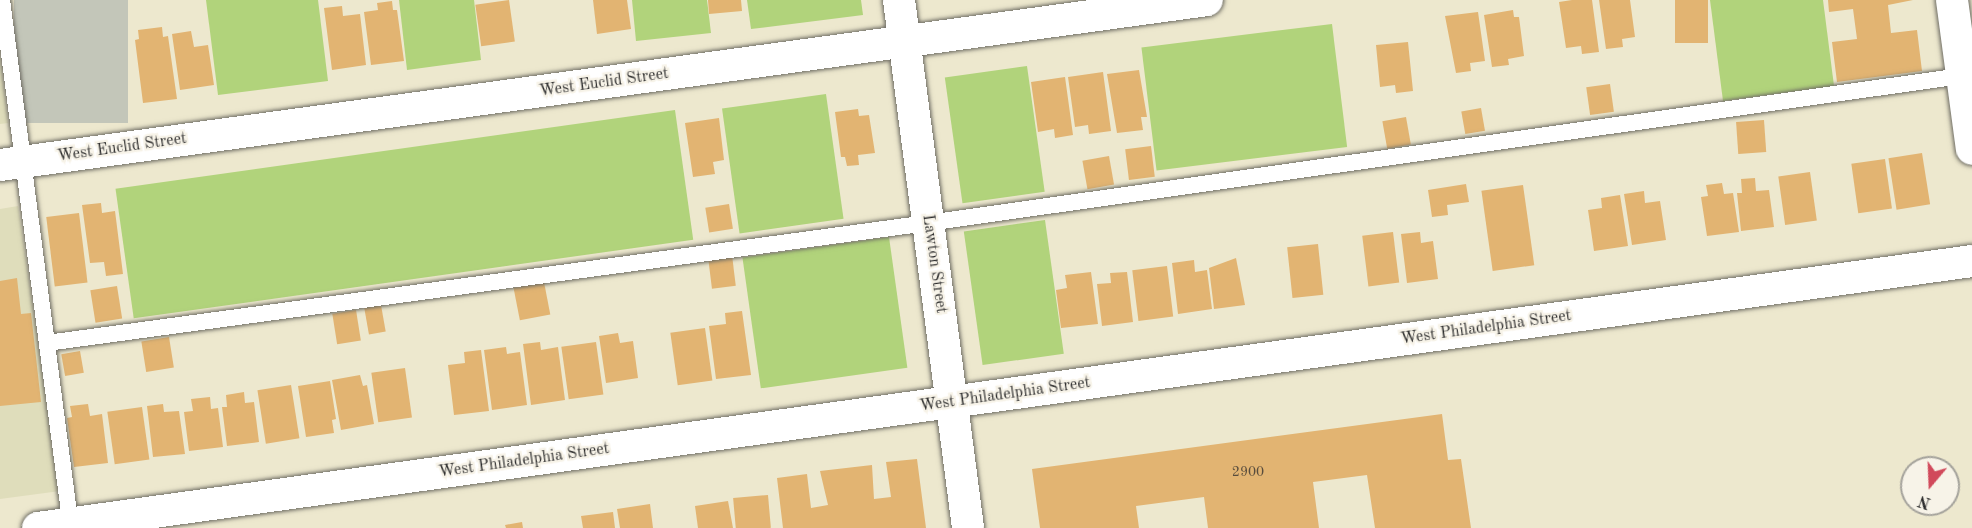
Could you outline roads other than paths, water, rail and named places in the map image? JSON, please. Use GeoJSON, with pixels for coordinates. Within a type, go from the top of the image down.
{"type":"FeatureCollection","features":[{"type":"Feature","properties":{"kind":"street","name":"Lawton Street"},"geometry":{"type":"LineString","coordinates":[[899,0],[968,528]]}},
{"type":"Feature","properties":{"kind":"street","name":"West Euclid Street"},"geometry":{"type":"LineString","coordinates":[[12,163],[1208,0]]}},
{"type":"Feature","properties":{"kind":"street"},"geometry":{"type":"LineString","coordinates":[[1952,0],[1967,75],[1972,149]]}},
{"type":"Feature","properties":{"kind":"street","name":"West Philadelphia Street"},"geometry":{"type":"LineString","coordinates":[[38,528],[71,526],[1972,261]]}},
{"type":"Feature","properties":{"kind":"lane"},"geometry":{"type":"LineString","coordinates":[[2,0],[12,163],[47,343],[71,526]]}},
{"type":"Feature","properties":{"kind":"lane"},"geometry":{"type":"LineString","coordinates":[[47,343],[928,223],[1967,75]]}}]}
